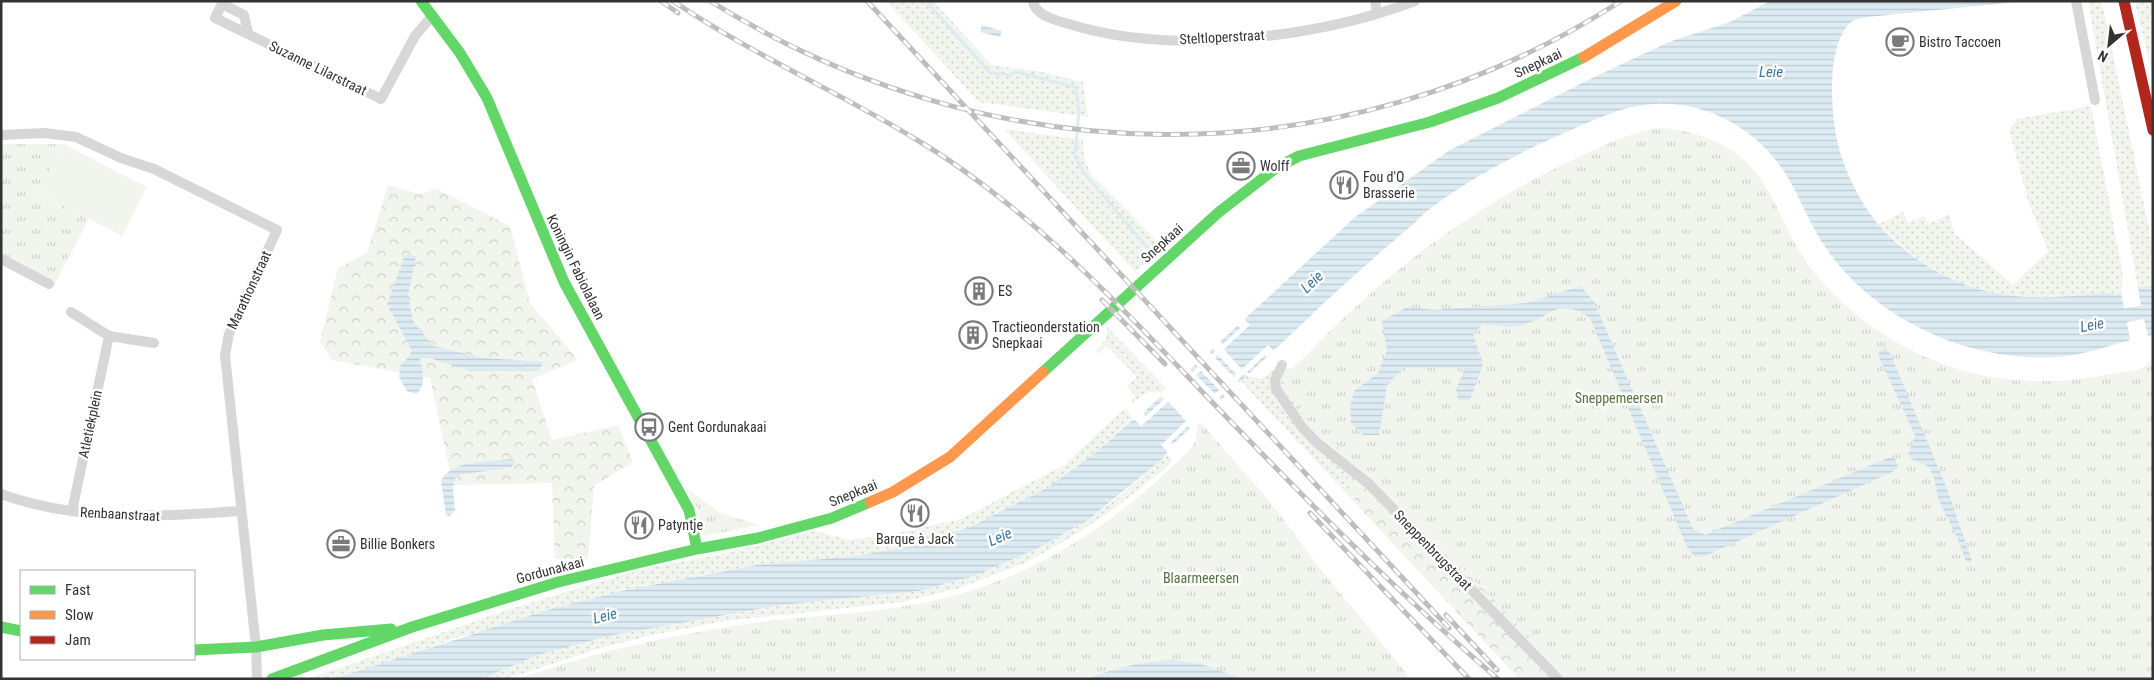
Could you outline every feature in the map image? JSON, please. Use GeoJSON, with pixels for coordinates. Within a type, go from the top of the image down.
{"type":"FeatureCollection","features":[{"type":"Feature","properties":{"kind":"main road","name":"Koningin Fabiolalaan"},"geometry":{"type":"LineString","coordinates":[[422,1],[460,52],[487,98],[561,275],[642,428],[689,510],[697,549]]}},
{"type":"Feature","properties":{"kind":"main road","name":"Snepkaai"},"geometry":{"type":"LineString","coordinates":[[697,549],[758,538],[832,518],[894,492],[943,462],[1219,212],[1258,181],[1286,162],[1316,151],[1430,122],[1498,98],[1570,65],[1676,1]]}},
{"type":"Feature","properties":{"kind":"main road"},"geometry":{"type":"LineString","coordinates":[[2124,1],[2153,130]]}},
{"type":"Feature","properties":{"kind":"main road","name":"Gordunakaai"},"geometry":{"type":"LineString","coordinates":[[272,679],[412,627],[558,582],[697,549]]}},
{"type":"Feature","properties":{"kind":"main road"},"geometry":{"type":"LineString","coordinates":[[1,627],[20,631]]}},
{"type":"Feature","properties":{"kind":"main road","name":"Gordunakaai"},"geometry":{"type":"LineString","coordinates":[[195,650],[256,647],[323,636],[412,627]]}},
{"type":"Feature","properties":{"kind":"street"},"geometry":{"type":"LineString","coordinates":[[1375,1],[1377,13]]}},
{"type":"Feature","properties":{"kind":"street","name":"Steltloperstraat"},"geometry":{"type":"LineString","coordinates":[[1033,3],[1045,16],[1085,29],[1128,36],[1170,39],[1261,36],[1306,30],[1377,13],[1415,1]]}},
{"type":"Feature","properties":{"kind":"street"},"geometry":{"type":"LineString","coordinates":[[2076,1],[2095,100]]}},
{"type":"Feature","properties":{"kind":"street","name":"Suzanne Lilarstraat"},"geometry":{"type":"LineString","coordinates":[[248,33],[380,99],[415,36],[433,15]]}},
{"type":"Feature","properties":{"kind":"street","name":"Marathonstraat"},"geometry":{"type":"LineString","coordinates":[[1,135],[44,133],[76,137],[121,158],[154,169],[277,230],[229,334],[225,355],[240,511],[256,647]]}},
{"type":"Feature","properties":{"kind":"street"},"geometry":{"type":"LineString","coordinates":[[1,259],[49,284]]}},
{"type":"Feature","properties":{"kind":"street"},"geometry":{"type":"LineString","coordinates":[[71,312],[109,336],[154,343]]}},
{"type":"Feature","properties":{"kind":"street","name":"Atletiekplein"},"geometry":{"type":"LineString","coordinates":[[72,511],[109,336]]}},
{"type":"Feature","properties":{"kind":"street","name":"Sneppenbrugstraat"},"geometry":{"type":"LineString","coordinates":[[1282,365],[1275,380],[1276,389],[1302,426],[1316,442],[1369,484],[1558,679]]}},
{"type":"Feature","properties":{"kind":"street","name":"Renbaanstraat"},"geometry":{"type":"LineString","coordinates":[[1,494],[47,509],[117,516],[165,517],[240,511]]}},
{"type":"Feature","properties":{"kind":"street"},"geometry":{"type":"LineString","coordinates":[[256,647],[257,679]]}},
{"type":"Feature","properties":{"kind":"green space"},"geometry":{"type":"Polygon","coordinates":[[[886,1],[933,1],[992,65],[1042,72],[1083,82],[1088,117],[979,102],[886,1]]]}},
{"type":"Feature","properties":{"kind":"green space"},"geometry":{"type":"Polygon","coordinates":[[[2088,1],[2101,1],[2106,21],[2153,248],[2153,285],[2138,288],[2088,1]]]}},
{"type":"Feature","properties":{"kind":"green space"},"geometry":{"type":"Polygon","coordinates":[[[2135,1],[2153,1],[2153,78],[2135,1]]]}},
{"type":"Feature","properties":{"kind":"green space"},"geometry":{"type":"Polygon","coordinates":[[[2091,106],[2123,275],[2121,292],[2116,295],[2107,293],[2066,298],[2026,299],[1985,292],[1965,285],[1927,265],[1910,253],[1879,224],[1903,212],[1908,223],[1924,216],[1929,224],[1949,214],[1954,233],[2013,285],[2048,251],[2028,201],[2009,130],[2017,119],[2091,106]]]}},
{"type":"Feature","properties":{"kind":"green space","name":"Sneppemeersen"},"geometry":{"type":"Polygon","coordinates":[[[1662,128],[1705,137],[1731,150],[1742,159],[1753,169],[1769,192],[1804,260],[1812,270],[1860,318],[1888,337],[1917,353],[1948,366],[1981,375],[2014,380],[2049,381],[2077,379],[2140,369],[2153,358],[2153,679],[1571,679],[1374,477],[1322,435],[1309,422],[1284,387],[1287,373],[1365,298],[1398,270],[1466,220],[1539,177],[1619,139],[1640,132],[1662,128]]]}},
{"type":"Feature","properties":{"kind":"green space"},"geometry":{"type":"Polygon","coordinates":[[[1004,129],[1083,140],[1084,158],[1091,174],[1163,247],[1135,272],[1004,129]]]}},
{"type":"Feature","properties":{"kind":"green space"},"geometry":{"type":"Polygon","coordinates":[[[1,144],[63,144],[38,193],[89,219],[53,287],[1,259],[1,144]]]}},
{"type":"Feature","properties":{"kind":"green space"},"geometry":{"type":"Polygon","coordinates":[[[63,144],[147,187],[122,236],[38,193],[63,144]]]}},
{"type":"Feature","properties":{"kind":"green space"},"geometry":{"type":"Polygon","coordinates":[[[388,185],[419,194],[437,189],[510,226],[530,303],[578,360],[532,379],[552,440],[618,425],[633,462],[594,486],[588,559],[555,559],[552,483],[453,485],[430,378],[332,360],[320,342],[338,268],[367,253],[388,185]]]}},
{"type":"Feature","properties":{"kind":"green space"},"geometry":{"type":"Polygon","coordinates":[[[1106,326],[1166,388],[1161,393],[1149,392],[1133,403],[1131,400],[1135,396],[1127,386],[1137,377],[1107,346],[1098,354],[1096,350],[1106,340],[1106,326]]]}},
{"type":"Feature","properties":{"kind":"green space"},"geometry":{"type":"Polygon","coordinates":[[[1277,367],[1290,369],[1284,381],[1287,391],[1309,422],[1340,449],[1356,504],[1241,381],[1246,376],[1262,379],[1277,367]]]}},
{"type":"Feature","properties":{"kind":"green space"},"geometry":{"type":"Polygon","coordinates":[[[1125,408],[1133,418],[1094,454],[1047,488],[970,527],[916,545],[856,556],[757,565],[701,575],[455,638],[397,660],[334,679],[307,679],[511,609],[604,580],[657,566],[713,556],[815,531],[850,540],[894,534],[961,519],[1064,465],[1125,408]]]}},
{"type":"Feature","properties":{"kind":"green space","name":"Blaarmeersen"},"geometry":{"type":"Polygon","coordinates":[[[1200,422],[1271,503],[1318,566],[1411,679],[518,679],[580,659],[642,643],[770,621],[926,603],[951,597],[1007,578],[1064,549],[1092,532],[1143,493],[1193,445],[1200,422]]]}},
{"type":"Feature","properties":{"kind":"green space"},"geometry":{"type":"Polygon","coordinates":[[[1309,422],[1694,679],[1519,679],[1356,504],[1340,449],[1309,422]]]}},
{"type":"Feature","properties":{"kind":"green space"},"geometry":{"type":"Polygon","coordinates":[[[1166,454],[1172,460],[1167,467],[1115,508],[1073,536],[1027,562],[960,588],[902,602],[724,621],[652,635],[594,650],[506,679],[481,679],[538,655],[608,636],[782,605],[919,591],[977,575],[1038,548],[1088,520],[1121,495],[1166,454]]]}},
{"type":"Feature","properties":{"kind":"green space"},"geometry":{"type":"Polygon","coordinates":[[[685,487],[720,513],[759,525],[704,536],[698,509],[685,487]]]}},
{"type":"Feature","properties":{"kind":"water","name":"Leie"},"geometry":{"type":"Polygon","coordinates":[[[1770,1],[2027,1],[1868,17],[1850,23],[1842,34],[1837,47],[1832,79],[1835,127],[1843,161],[1856,191],[1874,219],[1892,239],[1914,257],[1949,278],[1997,294],[2015,296],[2051,297],[2107,293],[2116,295],[2121,292],[2124,308],[2141,306],[2138,288],[2153,285],[2153,335],[2148,336],[2144,319],[2127,322],[2130,340],[2074,355],[2023,357],[1959,344],[1928,332],[1899,317],[1873,298],[1849,276],[1822,242],[1785,173],[1761,144],[1746,131],[1730,121],[1694,107],[1656,104],[1634,107],[1602,117],[1536,146],[1481,175],[1446,197],[1325,302],[1173,444],[1162,459],[1088,520],[1038,548],[977,575],[919,591],[781,605],[608,636],[538,655],[481,679],[334,679],[544,611],[622,591],[757,565],[856,556],[916,545],[970,527],[1047,488],[1094,454],[1131,421],[1143,413],[1354,218],[1450,150],[1586,81],[1669,42],[1730,22],[1770,1]]]}},
{"type":"Feature","properties":{"kind":"water"},"geometry":{"type":"Polygon","coordinates":[[[982,25],[1002,31],[1000,37],[980,32],[982,25]]]}},
{"type":"Feature","properties":{"kind":"water"},"geometry":{"type":"Polygon","coordinates":[[[405,255],[416,256],[408,295],[413,321],[433,346],[484,358],[544,362],[538,371],[469,371],[430,358],[420,358],[423,377],[422,385],[417,394],[407,391],[399,377],[401,364],[412,351],[387,304],[405,255]]]}},
{"type":"Feature","properties":{"kind":"water"},"geometry":{"type":"Polygon","coordinates":[[[1581,286],[1594,302],[1693,529],[1705,535],[1890,457],[1895,459],[1898,466],[1894,471],[1705,556],[1695,557],[1687,547],[1590,318],[1569,308],[1561,308],[1518,326],[1505,327],[1483,324],[1473,334],[1483,364],[1470,400],[1458,400],[1456,389],[1465,368],[1404,368],[1387,385],[1379,435],[1363,435],[1351,423],[1350,407],[1354,391],[1378,373],[1387,351],[1382,321],[1407,307],[1435,310],[1526,303],[1581,286]]]}},
{"type":"Feature","properties":{"kind":"water"},"geometry":{"type":"Polygon","coordinates":[[[1885,347],[1890,353],[1948,491],[1972,561],[1969,563],[1965,560],[1957,538],[1940,503],[1934,477],[1930,469],[1908,455],[1915,435],[1879,357],[1879,352],[1885,347]]]}},
{"type":"Feature","properties":{"kind":"water"},"geometry":{"type":"Polygon","coordinates":[[[512,459],[515,461],[511,468],[462,474],[455,478],[453,488],[455,510],[450,516],[446,515],[441,481],[446,474],[462,465],[512,459]]]}},
{"type":"Feature","properties":{"kind":"water"},"geometry":{"type":"Polygon","coordinates":[[[1172,660],[1201,664],[1243,679],[1088,679],[1108,671],[1129,666],[1172,660]]]}},
{"type":"Feature","properties":{"kind":"pier"},"geometry":{"type":"Polygon","coordinates":[[[1242,317],[1250,325],[1224,349],[1242,369],[1268,345],[1275,353],[1269,359],[1265,355],[1247,372],[1252,375],[1249,377],[1244,374],[1237,381],[1240,385],[1226,398],[1223,394],[1219,398],[1222,402],[1191,431],[1188,426],[1171,442],[1174,447],[1169,454],[1161,445],[1186,421],[1168,402],[1141,426],[1133,418],[1141,411],[1146,416],[1164,399],[1158,396],[1188,367],[1193,372],[1198,367],[1193,362],[1207,349],[1212,354],[1215,351],[1213,348],[1217,345],[1216,341],[1219,339],[1222,345],[1240,328],[1235,323],[1242,317]],[[1218,355],[1215,358],[1234,377],[1236,374],[1218,355]],[[1201,371],[1196,375],[1215,394],[1219,390],[1201,371]]]}},
{"type":"Feature","properties":{"kind":"waterway"},"geometry":{"type":"LineString","coordinates":[[926,1],[990,73],[1010,75],[1016,72],[1075,87],[1079,110],[1075,156],[1084,173],[1147,247]]}},
{"type":"Feature","properties":{"kind":"railway"},"geometry":{"type":"LineString","coordinates":[[661,1],[678,13]]}},
{"type":"Feature","properties":{"kind":"railway"},"geometry":{"type":"LineString","coordinates":[[673,1],[763,55],[887,122],[930,148],[991,190],[1074,261],[1366,558],[1431,620],[1498,679]]}},
{"type":"Feature","properties":{"kind":"railway"},"geometry":{"type":"LineString","coordinates":[[710,1],[818,59],[932,100],[1048,126],[1166,134],[1284,127],[1400,102],[1513,60],[1621,1]]}},
{"type":"Feature","properties":{"kind":"railway"},"geometry":{"type":"LineString","coordinates":[[867,1],[1449,628]]}},
{"type":"Feature","properties":{"kind":"railway"},"geometry":{"type":"LineString","coordinates":[[1102,300],[1165,364]]}},
{"type":"Feature","properties":{"kind":"railway"},"geometry":{"type":"LineString","coordinates":[[1310,513],[1469,679]]}},
{"type":"Feature","properties":{"kind":"railway"},"geometry":{"type":"LineString","coordinates":[[1446,615],[1497,670]]}},
{"type":"Feature","properties":{"kind":"traffic: fast"},"geometry":{"type":"LineString","coordinates":[[421,1],[460,53],[487,98],[564,282],[689,510],[697,549]]}},
{"type":"Feature","properties":{"kind":"traffic: fast"},"geometry":{"type":"LineString","coordinates":[[1043,372],[1219,212],[1276,168],[1299,156],[1430,122],[1498,98],[1584,57]]}},
{"type":"Feature","properties":{"kind":"traffic: fast"},"geometry":{"type":"LineString","coordinates":[[272,679],[412,627],[558,582],[697,549],[758,538],[832,518],[870,502]]}},
{"type":"Feature","properties":{"kind":"traffic: fast"},"geometry":{"type":"LineString","coordinates":[[1,627],[20,631]]}},
{"type":"Feature","properties":{"kind":"traffic: fast"},"geometry":{"type":"LineString","coordinates":[[195,650],[256,647],[323,635],[391,629]]}},
{"type":"Feature","properties":{"kind":"traffic: slow"},"geometry":{"type":"LineString","coordinates":[[1584,57],[1676,1]]}},
{"type":"Feature","properties":{"kind":"traffic: slow"},"geometry":{"type":"LineString","coordinates":[[870,502],[893,492],[950,457],[1043,372]]}},
{"type":"Feature","properties":{"kind":"traffic: jam"},"geometry":{"type":"LineString","coordinates":[[2124,1],[2153,130]]}},
{"type":"Feature","properties":{"kind":"place","name":"Bistro Taccoen"},"geometry":{"type":"Point","coordinates":[1900,42]}},
{"type":"Feature","properties":{"kind":"place","name":"Wolff"},"geometry":{"type":"Point","coordinates":[1241,166]}},
{"type":"Feature","properties":{"kind":"place","name":"Fou d'O Brasserie"},"geometry":{"type":"Point","coordinates":[1344,185]}},
{"type":"Feature","properties":{"kind":"place","name":"ES"},"geometry":{"type":"Point","coordinates":[979,291]}},
{"type":"Feature","properties":{"kind":"place","name":"Tractieonderstation Snepkaai"},"geometry":{"type":"Point","coordinates":[973,335]}},
{"type":"Feature","properties":{"kind":"place","name":"Gent Gordunakaai"},"geometry":{"type":"Point","coordinates":[649,427]}},
{"type":"Feature","properties":{"kind":"place","name":"Barque à Jack"},"geometry":{"type":"Point","coordinates":[915,513]}},
{"type":"Feature","properties":{"kind":"place","name":"Patyntje"},"geometry":{"type":"Point","coordinates":[639,525]}},
{"type":"Feature","properties":{"kind":"place","name":"Billie Bonkers"},"geometry":{"type":"Point","coordinates":[341,544]}}]}
